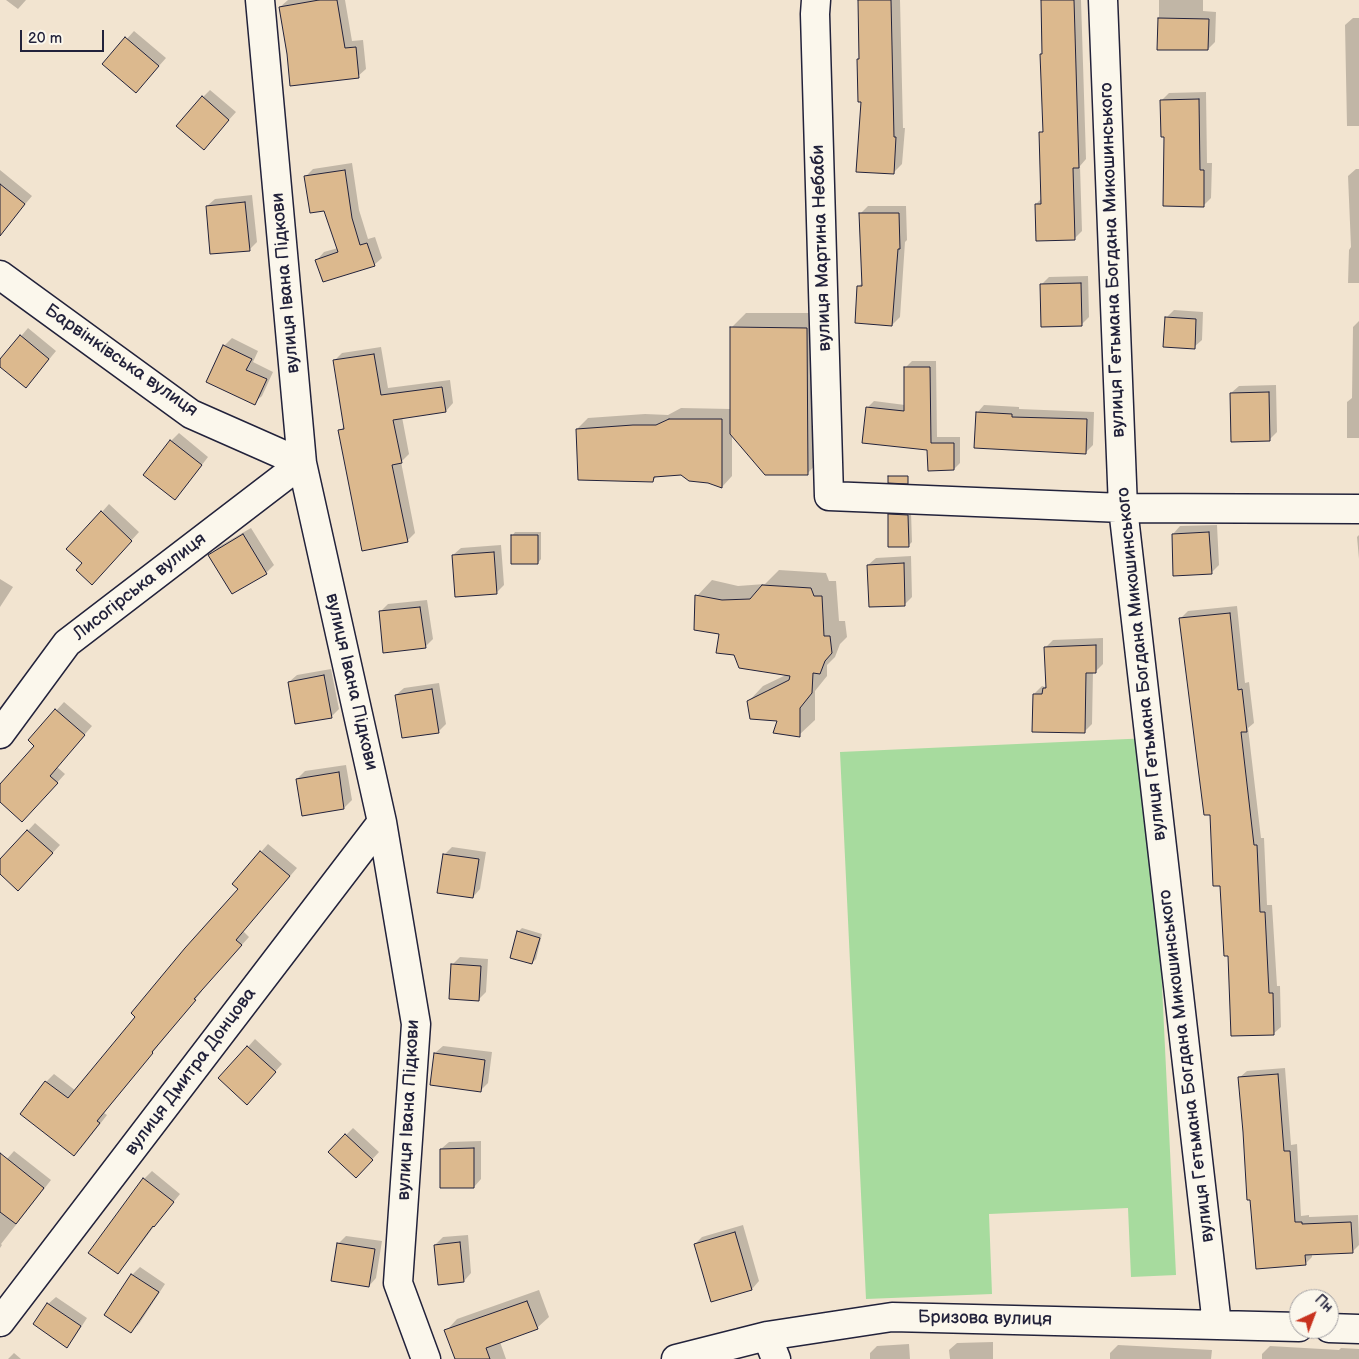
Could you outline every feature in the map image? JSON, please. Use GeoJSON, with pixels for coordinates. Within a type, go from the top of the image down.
{"type":"FeatureCollection","features":[{"type":"Feature","properties":{"kind":"street","name":"вулиця Івана Підкови"},"geometry":{"type":"LineString","coordinates":[[260,0],[302,462],[382,822],[416,1024],[398,1282],[426,1359]]}},
{"type":"Feature","properties":{"kind":"street","name":"вулиця Мартина Небаби"},"geometry":{"type":"LineString","coordinates":[[816,0],[829,496],[1123,508]]}},
{"type":"Feature","properties":{"kind":"street","name":"вулиця Гетьмана Богдана Микошинського"},"geometry":{"type":"LineString","coordinates":[[1103,0],[1123,508],[1217,1325]]}},
{"type":"Feature","properties":{"kind":"street","name":"Барвінківська вулиця"},"geometry":{"type":"LineString","coordinates":[[0,275],[191,414],[302,462]]}},
{"type":"Feature","properties":{"kind":"street","name":"Лисогірська вулиця"},"geometry":{"type":"LineString","coordinates":[[0,734],[67,643],[302,462]]}},
{"type":"Feature","properties":{"kind":"street"},"geometry":{"type":"LineString","coordinates":[[1123,508],[1359,509]]}},
{"type":"Feature","properties":{"kind":"street","name":"вулиця Дмитра Донцова"},"geometry":{"type":"LineString","coordinates":[[0,1322],[382,822]]}},
{"type":"Feature","properties":{"kind":"street","name":"Бризова вулиця"},"geometry":{"type":"LineString","coordinates":[[676,1359],[771,1348],[892,1317],[1289,1327]]}},
{"type":"Feature","properties":{"kind":"street"},"geometry":{"type":"LineString","coordinates":[[1339,1328],[1359,1329]]}},
{"type":"Feature","properties":{"kind":"green space"},"geometry":{"type":"Polygon","coordinates":[[[1150,738],[1176,1275],[1131,1277],[1128,1208],[989,1214],[992,1294],[866,1299],[840,752],[1150,738]]]}},
{"type":"Feature","properties":{"kind":"building"},"geometry":{"type":"Polygon","coordinates":[[[319,0],[337,0],[345,48],[356,47],[359,78],[290,86],[279,7],[319,0]]]}},
{"type":"Feature","properties":{"kind":"building"},"geometry":{"type":"Polygon","coordinates":[[[858,0],[891,0],[894,137],[896,137],[894,174],[856,172],[861,102],[858,102],[858,0]]]}},
{"type":"Feature","properties":{"kind":"building"},"geometry":{"type":"Polygon","coordinates":[[[1041,0],[1074,0],[1079,168],[1073,168],[1075,240],[1036,241],[1035,204],[1041,204],[1039,132],[1043,132],[1040,54],[1042,54],[1041,0]]]}},
{"type":"Feature","properties":{"kind":"building"},"geometry":{"type":"Polygon","coordinates":[[[1158,18],[1209,19],[1208,50],[1157,50],[1158,18]]]}},
{"type":"Feature","properties":{"kind":"building"},"geometry":{"type":"Polygon","coordinates":[[[125,37],[159,66],[136,93],[102,64],[125,37]]]}},
{"type":"Feature","properties":{"kind":"building"},"geometry":{"type":"Polygon","coordinates":[[[202,96],[229,120],[204,150],[176,126],[202,96]]]}},
{"type":"Feature","properties":{"kind":"building"},"geometry":{"type":"Polygon","coordinates":[[[1199,99],[1200,170],[1204,170],[1204,207],[1163,206],[1164,137],[1161,137],[1160,100],[1199,99]]]}},
{"type":"Feature","properties":{"kind":"building"},"geometry":{"type":"Polygon","coordinates":[[[345,170],[352,218],[360,245],[367,243],[375,266],[323,282],[315,260],[338,252],[324,211],[310,213],[304,176],[345,170]]]}},
{"type":"Feature","properties":{"kind":"building"},"geometry":{"type":"Polygon","coordinates":[[[0,184],[25,204],[0,236],[0,184]]]}},
{"type":"Feature","properties":{"kind":"building"},"geometry":{"type":"Polygon","coordinates":[[[245,202],[250,251],[210,254],[206,206],[245,202]]]}},
{"type":"Feature","properties":{"kind":"building"},"geometry":{"type":"Polygon","coordinates":[[[859,213],[899,213],[900,249],[898,249],[892,326],[855,323],[857,286],[862,286],[859,213]]]}},
{"type":"Feature","properties":{"kind":"building"},"geometry":{"type":"Polygon","coordinates":[[[1081,283],[1082,326],[1041,327],[1040,284],[1081,283]]]}},
{"type":"Feature","properties":{"kind":"building"},"geometry":{"type":"Polygon","coordinates":[[[1165,317],[1196,319],[1195,349],[1163,347],[1165,317]]]}},
{"type":"Feature","properties":{"kind":"building"},"geometry":{"type":"Polygon","coordinates":[[[730,327],[807,328],[808,475],[765,475],[730,434],[730,327]]]}},
{"type":"Feature","properties":{"kind":"building"},"geometry":{"type":"Polygon","coordinates":[[[20,335],[49,359],[26,388],[0,367],[0,359],[20,335]]]}},
{"type":"Feature","properties":{"kind":"building"},"geometry":{"type":"Polygon","coordinates":[[[223,345],[252,359],[246,370],[267,379],[255,405],[206,382],[223,345]]]}},
{"type":"Feature","properties":{"kind":"building"},"geometry":{"type":"Polygon","coordinates":[[[374,354],[381,395],[442,387],[446,412],[393,420],[402,463],[392,465],[408,542],[362,551],[338,430],[344,429],[333,360],[374,354]]]}},
{"type":"Feature","properties":{"kind":"building"},"geometry":{"type":"Polygon","coordinates":[[[904,367],[930,367],[931,443],[954,443],[954,470],[928,471],[927,450],[862,443],[866,407],[904,411],[904,367]]]}},
{"type":"Feature","properties":{"kind":"building"},"geometry":{"type":"Polygon","coordinates":[[[1269,392],[1270,441],[1231,442],[1230,393],[1269,392]]]}},
{"type":"Feature","properties":{"kind":"building"},"geometry":{"type":"Polygon","coordinates":[[[976,412],[1012,414],[1012,417],[1087,419],[1086,454],[974,448],[976,412]]]}},
{"type":"Feature","properties":{"kind":"building"},"geometry":{"type":"Polygon","coordinates":[[[669,419],[722,419],[722,488],[708,483],[689,481],[681,475],[654,477],[653,482],[578,480],[576,429],[656,425],[669,419]]]}},
{"type":"Feature","properties":{"kind":"building"},"geometry":{"type":"Polygon","coordinates":[[[170,440],[202,465],[175,500],[143,475],[170,440]]]}},
{"type":"Feature","properties":{"kind":"building"},"geometry":{"type":"Polygon","coordinates":[[[888,476],[908,476],[908,484],[888,483],[888,476]]]}},
{"type":"Feature","properties":{"kind":"building"},"geometry":{"type":"Polygon","coordinates":[[[101,511],[132,541],[92,585],[76,570],[82,563],[66,549],[101,511]]]}},
{"type":"Feature","properties":{"kind":"building"},"geometry":{"type":"Polygon","coordinates":[[[888,514],[908,515],[909,547],[888,547],[888,514]]]}},
{"type":"Feature","properties":{"kind":"building"},"geometry":{"type":"Polygon","coordinates":[[[1209,532],[1212,574],[1173,576],[1172,534],[1209,532]]]}},
{"type":"Feature","properties":{"kind":"building"},"geometry":{"type":"Polygon","coordinates":[[[243,534],[267,574],[232,594],[208,555],[243,534]]]}},
{"type":"Feature","properties":{"kind":"building"},"geometry":{"type":"Polygon","coordinates":[[[511,535],[538,535],[538,564],[511,564],[511,535]]]}},
{"type":"Feature","properties":{"kind":"building"},"geometry":{"type":"Polygon","coordinates":[[[494,552],[497,594],[455,597],[452,555],[494,552]]]}},
{"type":"Feature","properties":{"kind":"building"},"geometry":{"type":"Polygon","coordinates":[[[904,563],[905,606],[869,607],[867,565],[904,563]]]}},
{"type":"Feature","properties":{"kind":"building"},"geometry":{"type":"Polygon","coordinates":[[[762,585],[811,588],[814,596],[822,596],[824,636],[830,636],[832,653],[825,661],[820,674],[813,673],[812,693],[800,708],[800,737],[773,733],[777,721],[750,719],[747,701],[789,680],[790,676],[739,668],[734,655],[716,653],[719,634],[694,630],[695,595],[722,600],[750,599],[762,585]]]}},
{"type":"Feature","properties":{"kind":"building"},"geometry":{"type":"Polygon","coordinates":[[[420,607],[426,648],[383,653],[379,611],[420,607]]]}},
{"type":"Feature","properties":{"kind":"building"},"geometry":{"type":"Polygon","coordinates":[[[1230,613],[1238,690],[1242,689],[1247,732],[1241,732],[1254,845],[1257,845],[1260,912],[1265,912],[1269,993],[1273,993],[1274,1035],[1231,1036],[1228,956],[1224,956],[1220,886],[1213,886],[1210,815],[1204,815],[1179,618],[1230,613]]]}},
{"type":"Feature","properties":{"kind":"building"},"geometry":{"type":"Polygon","coordinates":[[[1096,645],[1096,673],[1086,673],[1085,733],[1032,732],[1033,694],[1042,694],[1043,688],[1046,688],[1044,647],[1096,645]]]}},
{"type":"Feature","properties":{"kind":"building"},"geometry":{"type":"Polygon","coordinates":[[[324,675],[332,718],[295,724],[288,682],[324,675]]]}},
{"type":"Feature","properties":{"kind":"building"},"geometry":{"type":"Polygon","coordinates":[[[432,689],[439,733],[402,738],[395,695],[432,689]]]}},
{"type":"Feature","properties":{"kind":"building"},"geometry":{"type":"Polygon","coordinates":[[[55,709],[85,735],[50,776],[58,783],[22,822],[0,802],[0,784],[34,746],[28,740],[55,709]]]}},
{"type":"Feature","properties":{"kind":"building"},"geometry":{"type":"Polygon","coordinates":[[[339,772],[344,809],[302,816],[296,779],[339,772]]]}},
{"type":"Feature","properties":{"kind":"building"},"geometry":{"type":"Polygon","coordinates":[[[27,830],[53,853],[18,891],[0,874],[0,859],[27,830]]]}},
{"type":"Feature","properties":{"kind":"building"},"geometry":{"type":"Polygon","coordinates":[[[260,851],[290,876],[236,940],[242,945],[194,999],[196,1000],[97,1121],[100,1123],[74,1156],[20,1114],[45,1081],[68,1098],[135,1017],[131,1013],[185,948],[238,889],[232,884],[260,851]]]}},
{"type":"Feature","properties":{"kind":"building"},"geometry":{"type":"Polygon","coordinates":[[[443,854],[479,859],[473,898],[437,893],[443,854]]]}},
{"type":"Feature","properties":{"kind":"building"},"geometry":{"type":"Polygon","coordinates":[[[517,931],[540,938],[532,964],[510,958],[517,931]]]}},
{"type":"Feature","properties":{"kind":"building"},"geometry":{"type":"Polygon","coordinates":[[[451,964],[481,966],[479,1001],[449,999],[451,964]]]}},
{"type":"Feature","properties":{"kind":"building"},"geometry":{"type":"Polygon","coordinates":[[[247,1046],[276,1072],[247,1105],[218,1078],[247,1046]]]}},
{"type":"Feature","properties":{"kind":"building"},"geometry":{"type":"Polygon","coordinates":[[[434,1053],[485,1060],[481,1092],[430,1085],[434,1053]]]}},
{"type":"Feature","properties":{"kind":"building"},"geometry":{"type":"Polygon","coordinates":[[[1278,1074],[1284,1151],[1290,1151],[1295,1222],[1302,1222],[1302,1224],[1351,1222],[1353,1253],[1305,1255],[1306,1265],[1256,1269],[1250,1200],[1247,1200],[1238,1077],[1278,1074]]]}},
{"type":"Feature","properties":{"kind":"building"},"geometry":{"type":"Polygon","coordinates":[[[345,1134],[373,1160],[356,1178],[328,1152],[345,1134]]]}},
{"type":"Feature","properties":{"kind":"building"},"geometry":{"type":"Polygon","coordinates":[[[474,1148],[474,1188],[440,1188],[440,1149],[474,1148]]]}},
{"type":"Feature","properties":{"kind":"building"},"geometry":{"type":"Polygon","coordinates":[[[0,1153],[44,1188],[16,1224],[0,1212],[0,1153]]]}},
{"type":"Feature","properties":{"kind":"building"},"geometry":{"type":"Polygon","coordinates":[[[143,1178],[174,1202],[153,1226],[118,1274],[88,1253],[143,1178]]]}},
{"type":"Feature","properties":{"kind":"building"},"geometry":{"type":"Polygon","coordinates":[[[735,1232],[752,1290],[711,1302],[694,1244],[735,1232]]]}},
{"type":"Feature","properties":{"kind":"building"},"geometry":{"type":"Polygon","coordinates":[[[460,1242],[464,1282],[438,1285],[434,1245],[460,1242]]]}},
{"type":"Feature","properties":{"kind":"building"},"geometry":{"type":"Polygon","coordinates":[[[337,1243],[375,1249],[369,1287],[331,1281],[337,1243]]]}},
{"type":"Feature","properties":{"kind":"building"},"geometry":{"type":"Polygon","coordinates":[[[131,1274],[159,1292],[131,1333],[104,1315],[131,1274]]]}},
{"type":"Feature","properties":{"kind":"building"},"geometry":{"type":"Polygon","coordinates":[[[527,1301],[538,1329],[486,1348],[490,1359],[455,1359],[444,1330],[527,1301]]]}},
{"type":"Feature","properties":{"kind":"building"},"geometry":{"type":"Polygon","coordinates":[[[47,1303],[81,1326],[67,1348],[33,1324],[47,1303]]]}}]}
